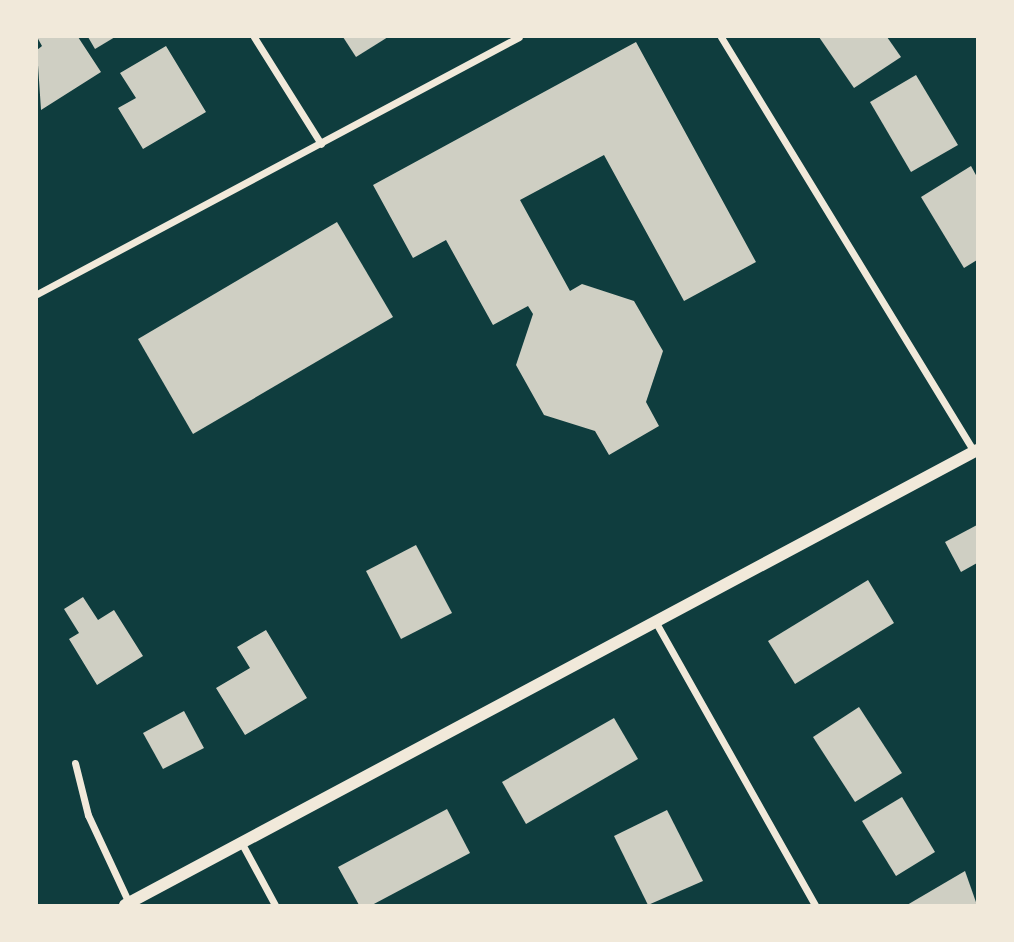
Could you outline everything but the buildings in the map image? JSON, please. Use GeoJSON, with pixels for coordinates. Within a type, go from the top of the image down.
{"type":"FeatureCollection","features":[{"type":"Feature","properties":{"kind":"street"},"geometry":{"type":"LineString","coordinates":[[254,37],[321,145]]}},
{"type":"Feature","properties":{"kind":"street"},"geometry":{"type":"LineString","coordinates":[[37,294],[321,145],[519,37]]}},
{"type":"Feature","properties":{"kind":"street"},"geometry":{"type":"LineString","coordinates":[[75,763],[88,815],[127,904],[976,451],[720,37]]}},
{"type":"Feature","properties":{"kind":"street"},"geometry":{"type":"LineString","coordinates":[[655,621],[815,905]]}},
{"type":"Feature","properties":{"kind":"street"},"geometry":{"type":"LineString","coordinates":[[241,842],[275,905]]}}]}
